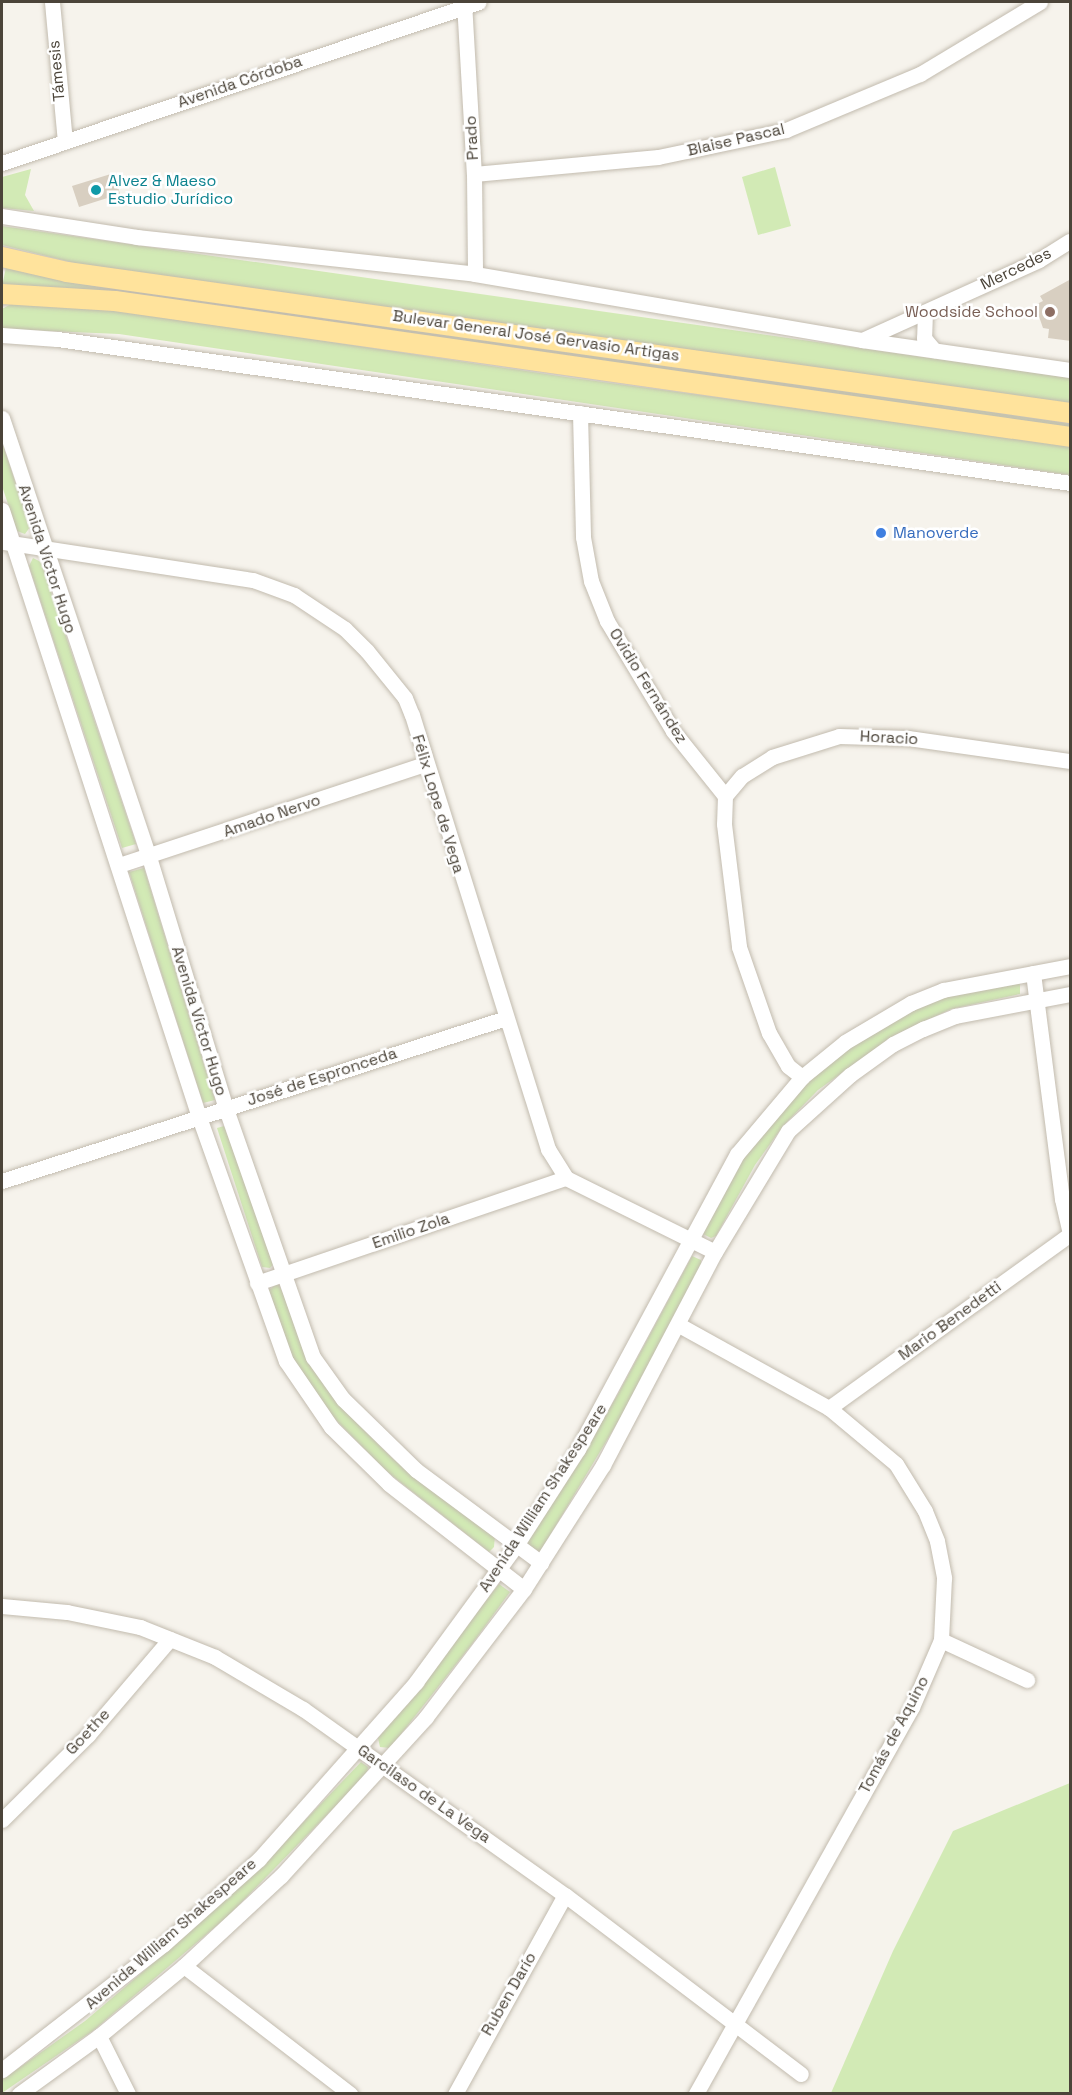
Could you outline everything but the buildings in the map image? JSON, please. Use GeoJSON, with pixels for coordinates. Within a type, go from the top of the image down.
{"type":"FeatureCollection","features":[{"type":"Feature","properties":{"kind":"main road","name":"Bulevar General José Gervasio Artigas"},"geometry":{"type":"LineString","coordinates":[[2,257],[67,273],[1071,413]]}},
{"type":"Feature","properties":{"kind":"main road","name":"Bulevar General José Gervasio Artigas"},"geometry":{"type":"LineString","coordinates":[[2,294],[115,301],[1071,437]]}},
{"type":"Feature","properties":{"kind":"street","name":"Támesis"},"geometry":{"type":"LineString","coordinates":[[52,2],[65,141]]}},
{"type":"Feature","properties":{"kind":"street","name":"Blaise Pascal"},"geometry":{"type":"LineString","coordinates":[[474,174],[658,157],[786,130],[920,74],[1040,2]]}},
{"type":"Feature","properties":{"kind":"street","name":"Avenida Córdoba"},"geometry":{"type":"LineString","coordinates":[[2,163],[469,3]]}},
{"type":"Feature","properties":{"kind":"street","name":"Prado"},"geometry":{"type":"LineString","coordinates":[[469,3],[475,274]]}},
{"type":"Feature","properties":{"kind":"street"},"geometry":{"type":"LineString","coordinates":[[2,216],[137,237],[475,274],[862,340],[1071,370]]}},
{"type":"Feature","properties":{"kind":"street","name":"Mercedes"},"geometry":{"type":"LineString","coordinates":[[862,340],[1039,261],[1071,241]]}},
{"type":"Feature","properties":{"kind":"street"},"geometry":{"type":"LineString","coordinates":[[925,312],[921,329],[934,350]]}},
{"type":"Feature","properties":{"kind":"street"},"geometry":{"type":"LineString","coordinates":[[2,335],[57,339],[1071,483]]}},
{"type":"Feature","properties":{"kind":"street","name":"Ovidio Fernández"},"geometry":{"type":"LineString","coordinates":[[580,413],[583,537],[591,581],[608,621],[673,731],[725,796]]}},
{"type":"Feature","properties":{"kind":"street","name":"Avenida Víctor Hugo"},"geometry":{"type":"LineString","coordinates":[[2,418],[44,550],[149,857],[226,1109],[313,1357],[343,1399],[416,1470],[541,1563]]}},
{"type":"Feature","properties":{"kind":"street","name":"Avenida Víctor Hugo"},"geometry":{"type":"LineString","coordinates":[[2,510],[7,542],[119,865],[199,1117],[286,1361],[331,1427],[389,1484],[524,1589]]}},
{"type":"Feature","properties":{"kind":"street","name":"Félix Lope de Vega"},"geometry":{"type":"LineString","coordinates":[[7,542],[44,550],[253,580],[294,595],[345,629],[387,675],[412,715],[425,764],[548,1149],[566,1178],[599,1197],[690,1237],[715,1252]]}},
{"type":"Feature","properties":{"kind":"street","name":"Horacio"},"geometry":{"type":"LineString","coordinates":[[725,796],[742,776],[772,757],[839,735],[908,738],[1071,761]]}},
{"type":"Feature","properties":{"kind":"street","name":"Amado Nervo"},"geometry":{"type":"LineString","coordinates":[[119,865],[149,857],[425,764]]}},
{"type":"Feature","properties":{"kind":"street"},"geometry":{"type":"LineString","coordinates":[[725,796],[724,824],[739,947],[769,1033],[788,1066],[802,1077]]}},
{"type":"Feature","properties":{"kind":"street","name":"Avenida William Shakespeare"},"geometry":{"type":"LineString","coordinates":[[2,2070],[80,2013],[173,1936],[259,1859],[360,1748],[456,1631],[517,1544],[612,1389],[690,1237],[737,1154],[802,1077],[845,1042],[912,1003],[943,990],[1071,966]]}},
{"type":"Feature","properties":{"kind":"street"},"geometry":{"type":"LineString","coordinates":[[1033,973],[1062,1199],[1071,1234]]}},
{"type":"Feature","properties":{"kind":"street","name":"Avenida William Shakespeare"},"geometry":{"type":"LineString","coordinates":[[19,2094],[99,2036],[184,1966],[281,1876],[426,1717],[524,1589],[603,1465],[715,1252],[788,1131],[822,1096],[893,1044],[923,1029],[956,1016],[1071,994]]}},
{"type":"Feature","properties":{"kind":"street","name":"José de Espronceda"},"geometry":{"type":"LineString","coordinates":[[2,1181],[507,1018]]}},
{"type":"Feature","properties":{"kind":"street","name":"Emilio Zola"},"geometry":{"type":"LineString","coordinates":[[257,1283],[566,1178]]}},
{"type":"Feature","properties":{"kind":"street","name":"Mario Benedetti"},"geometry":{"type":"LineString","coordinates":[[829,1408],[1071,1234]]}},
{"type":"Feature","properties":{"kind":"street","name":"Tomás de Aquino"},"geometry":{"type":"LineString","coordinates":[[679,1324],[829,1408],[896,1464],[925,1511],[937,1541],[944,1578],[941,1640],[912,1707],[734,2022],[696,2094]]}},
{"type":"Feature","properties":{"kind":"street","name":"Garcilaso de La Vega"},"geometry":{"type":"LineString","coordinates":[[2,1606],[67,1612],[141,1627],[215,1657],[303,1709],[383,1764],[565,1895],[801,2074]]}},
{"type":"Feature","properties":{"kind":"street","name":"Goethe"},"geometry":{"type":"LineString","coordinates":[[2,1820],[88,1735],[170,1639]]}},
{"type":"Feature","properties":{"kind":"street"},"geometry":{"type":"LineString","coordinates":[[941,1640],[1027,1680]]}},
{"type":"Feature","properties":{"kind":"street","name":"Ruben Darío"},"geometry":{"type":"LineString","coordinates":[[455,2094],[565,1895]]}},
{"type":"Feature","properties":{"kind":"street"},"geometry":{"type":"LineString","coordinates":[[184,1966],[350,2094]]}},
{"type":"Feature","properties":{"kind":"street"},"geometry":{"type":"LineString","coordinates":[[99,2036],[128,2094]]}},
{"type":"Feature","properties":{"kind":"green space"},"geometry":{"type":"Polygon","coordinates":[[[775,167],[791,226],[758,235],[742,177],[775,167]]]}},
{"type":"Feature","properties":{"kind":"green space"},"geometry":{"type":"Polygon","coordinates":[[[31,169],[25,195],[34,211],[2,208],[2,177],[31,169]]]}},
{"type":"Feature","properties":{"kind":"green space"},"geometry":{"type":"Polygon","coordinates":[[[2,226],[1070,378],[1070,406],[91,267],[2,245],[2,226]]]}},
{"type":"Feature","properties":{"kind":"green space"},"geometry":{"type":"Polygon","coordinates":[[[6,267],[73,283],[962,408],[1070,424],[1070,428],[68,289],[2,287],[6,267]]]}},
{"type":"Feature","properties":{"kind":"green space"},"geometry":{"type":"Polygon","coordinates":[[[13,303],[129,312],[566,377],[1070,445],[1070,475],[119,334],[2,329],[2,309],[13,303]]]}},
{"type":"Feature","properties":{"kind":"green space"},"geometry":{"type":"Polygon","coordinates":[[[2,442],[30,527],[25,534],[17,531],[2,486],[2,442]]]}},
{"type":"Feature","properties":{"kind":"green space"},"geometry":{"type":"Polygon","coordinates":[[[33,558],[41,562],[136,844],[122,848],[29,566],[33,558]]]}},
{"type":"Feature","properties":{"kind":"green space"},"geometry":{"type":"Polygon","coordinates":[[[144,868],[215,1100],[203,1103],[129,872],[144,868]]]}},
{"type":"Feature","properties":{"kind":"green space"},"geometry":{"type":"Polygon","coordinates":[[[1020,983],[1020,994],[951,1009],[895,1035],[818,1090],[783,1126],[755,1165],[716,1236],[711,1238],[703,1234],[702,1229],[743,1158],[806,1081],[849,1048],[916,1007],[946,995],[1020,983]]]}},
{"type":"Feature","properties":{"kind":"green space"},"geometry":{"type":"Polygon","coordinates":[[[224,1126],[275,1262],[270,1268],[262,1267],[217,1128],[224,1126]]]}},
{"type":"Feature","properties":{"kind":"green space"},"geometry":{"type":"Polygon","coordinates":[[[692,1256],[701,1260],[701,1265],[631,1400],[540,1552],[526,1544],[617,1396],[692,1256]]]}},
{"type":"Feature","properties":{"kind":"green space"},"geometry":{"type":"Polygon","coordinates":[[[278,1283],[339,1405],[393,1459],[495,1536],[494,1547],[489,1552],[385,1470],[331,1415],[291,1357],[269,1290],[278,1283]]]}},
{"type":"Feature","properties":{"kind":"green space"},"geometry":{"type":"Polygon","coordinates":[[[499,1584],[510,1592],[390,1748],[380,1747],[378,1738],[499,1584]]]}},
{"type":"Feature","properties":{"kind":"green space"},"geometry":{"type":"Polygon","coordinates":[[[361,1762],[368,1767],[367,1774],[228,1916],[94,2030],[2,2093],[2,2080],[85,2021],[165,1953],[263,1864],[361,1762]]]}},
{"type":"Feature","properties":{"kind":"green space"},"geometry":{"type":"Polygon","coordinates":[[[1070,1783],[1070,2093],[831,2093],[893,1951],[953,1831],[1070,1783]]]}},
{"type":"Feature","properties":{"kind":"place","name":"Alvez & Maeso Estudio Jurídico"},"geometry":{"type":"Point","coordinates":[96,190]}},
{"type":"Feature","properties":{"kind":"place","name":"Woodside School"},"geometry":{"type":"Point","coordinates":[1050,312]}},
{"type":"Feature","properties":{"kind":"place","name":"Manoverde"},"geometry":{"type":"Point","coordinates":[881,533]}}]}
